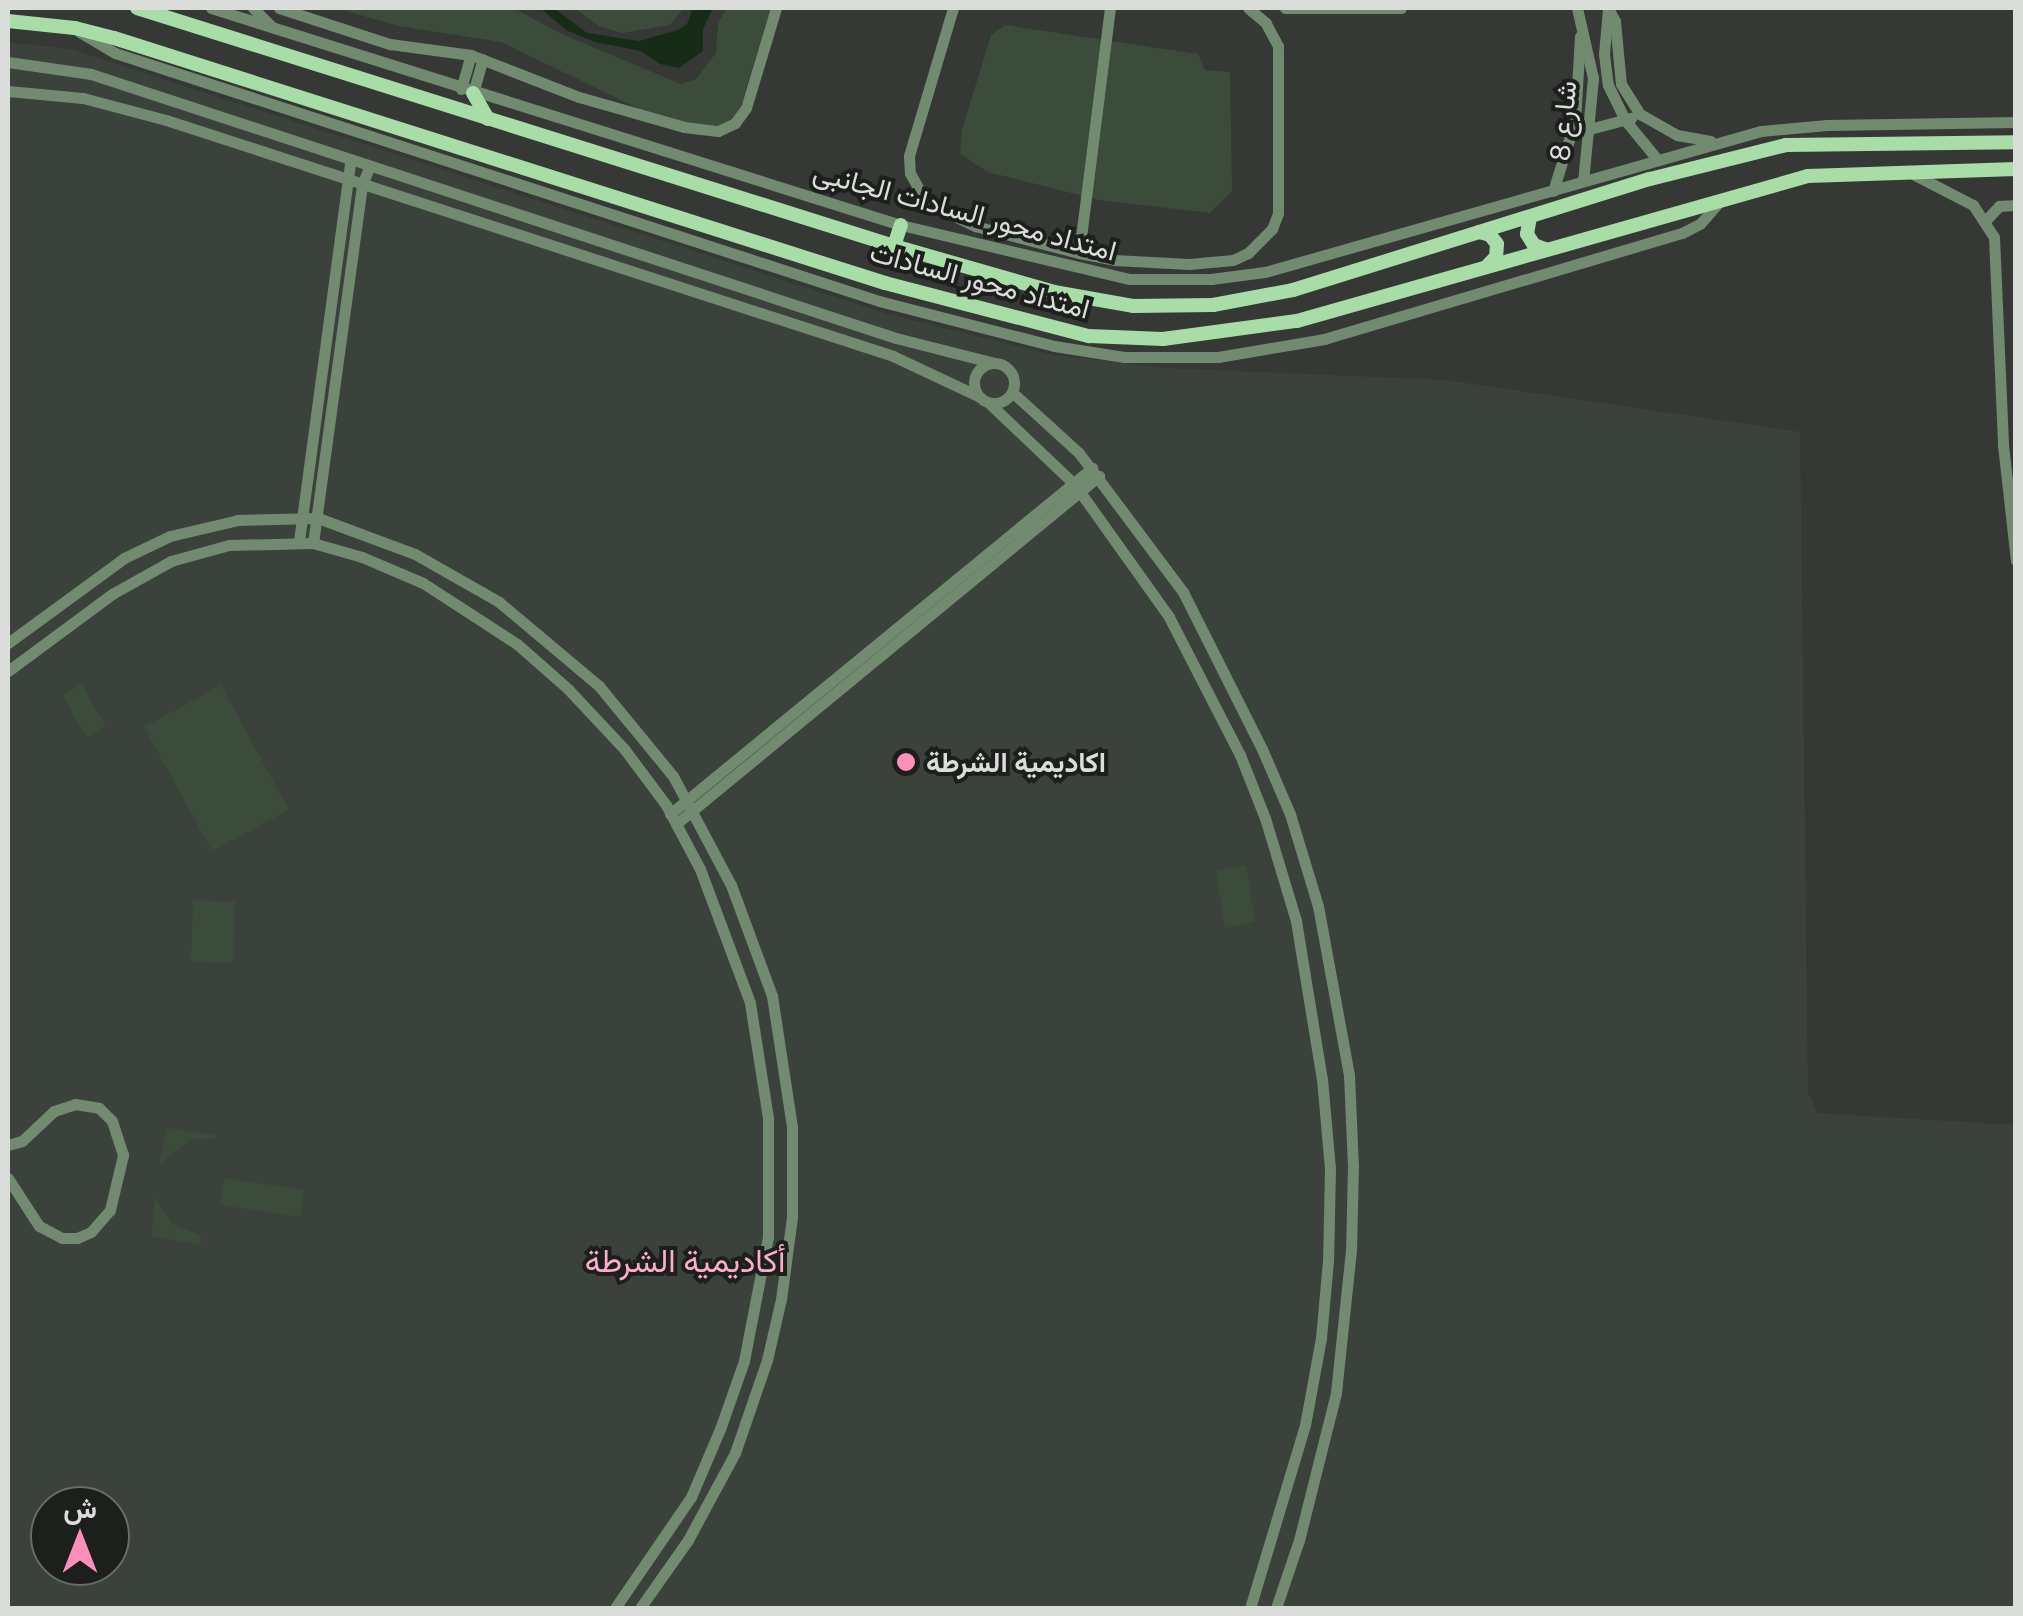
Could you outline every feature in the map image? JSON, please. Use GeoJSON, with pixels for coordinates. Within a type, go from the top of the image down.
{"type":"FeatureCollection","features":[{"type":"Feature","properties":{"kind":"main road","name":"امتداد محور السادات"},"geometry":{"type":"LineString","coordinates":[[137,8],[894,246],[1093,301],[1173,307],[1253,300],[1292,290],[1726,158],[1786,145],[2016,142]]}},
{"type":"Feature","properties":{"kind":"main road","name":"امتداد محور السادات"},"geometry":{"type":"LineString","coordinates":[[8,21],[75,28],[885,283],[1089,336],[1163,339],[1254,329],[1808,176],[2016,168]]}},
{"type":"Feature","properties":{"kind":"main road"},"geometry":{"type":"LineString","coordinates":[[467,90],[488,120]]}},
{"type":"Feature","properties":{"kind":"main road"},"geometry":{"type":"LineString","coordinates":[[1916,124],[1916,142]]}},
{"type":"Feature","properties":{"kind":"main road"},"geometry":{"type":"LineString","coordinates":[[1720,141],[1726,158]]}},
{"type":"Feature","properties":{"kind":"main road"},"geometry":{"type":"LineString","coordinates":[[1530,217],[1527,234],[1534,244],[1545,249]]}},
{"type":"Feature","properties":{"kind":"main road"},"geometry":{"type":"LineString","coordinates":[[894,246],[901,225]]}},
{"type":"Feature","properties":{"kind":"main road"},"geometry":{"type":"LineString","coordinates":[[1478,232],[1490,234],[1497,244],[1496,257],[1487,265]]}},
{"type":"Feature","properties":{"kind":"street","name":"امتداد محور السادات الجانبى"},"geometry":{"type":"LineString","coordinates":[[211,8],[901,225],[1097,274],[1211,280],[1266,272],[1720,141],[1791,128],[2016,122]]}},
{"type":"Feature","properties":{"kind":"street"},"geometry":{"type":"LineString","coordinates":[[253,8],[274,29]]}},
{"type":"Feature","properties":{"kind":"street"},"geometry":{"type":"LineString","coordinates":[[279,8],[390,44],[477,57],[578,96],[684,127],[718,131],[735,123],[746,108],[776,8]]}},
{"type":"Feature","properties":{"kind":"street"},"geometry":{"type":"LineString","coordinates":[[954,8],[909,156],[916,188],[926,202],[958,219],[1079,253],[1154,264],[1216,262],[1248,253],[1272,229],[1279,194],[1280,59],[1274,34],[1248,8]]}},
{"type":"Feature","properties":{"kind":"street"},"geometry":{"type":"LineString","coordinates":[[1079,253],[1110,8]]}},
{"type":"Feature","properties":{"kind":"street"},"geometry":{"type":"LineString","coordinates":[[1284,8],[1401,8]]}},
{"type":"Feature","properties":{"kind":"street","name":"شارع 8"},"geometry":{"type":"LineString","coordinates":[[1578,8],[1594,78],[1583,181]]}},
{"type":"Feature","properties":{"kind":"street"},"geometry":{"type":"LineString","coordinates":[[1608,8],[1615,21],[1621,84],[1640,114],[1677,136],[1720,141]]}},
{"type":"Feature","properties":{"kind":"street","name":"شارع 8"},"geometry":{"type":"LineString","coordinates":[[1608,8],[1604,66],[1625,120],[1657,159]]}},
{"type":"Feature","properties":{"kind":"street"},"geometry":{"type":"LineString","coordinates":[[1553,191],[1572,132],[1580,27]]}},
{"type":"Feature","properties":{"kind":"street"},"geometry":{"type":"LineString","coordinates":[[75,28],[116,53],[879,301],[1054,346],[1124,357],[1218,357],[1324,339],[1682,233],[1700,224],[1720,202]]}},
{"type":"Feature","properties":{"kind":"street"},"geometry":{"type":"LineString","coordinates":[[467,90],[477,57]]}},
{"type":"Feature","properties":{"kind":"street"},"geometry":{"type":"LineString","coordinates":[[8,62],[91,74],[896,338],[994,363],[1011,373],[1012,392],[1003,402],[984,399],[892,356],[104,102],[8,91]]}},
{"type":"Feature","properties":{"kind":"street"},"geometry":{"type":"LineString","coordinates":[[1572,132],[1588,131],[1640,114]]}},
{"type":"Feature","properties":{"kind":"street"},"geometry":{"type":"LineString","coordinates":[[306,542],[318,518],[355,183],[350,162]]}},
{"type":"Feature","properties":{"kind":"street"},"geometry":{"type":"LineString","coordinates":[[306,542],[304,515],[355,183],[369,168]]}},
{"type":"Feature","properties":{"kind":"street"},"geometry":{"type":"LineString","coordinates":[[1903,170],[1965,200],[1987,219],[1996,246],[2004,445],[2016,560]]}},
{"type":"Feature","properties":{"kind":"street"},"geometry":{"type":"LineString","coordinates":[[1987,219],[1998,206],[2016,206]]}},
{"type":"Feature","properties":{"kind":"street"},"geometry":{"type":"LineString","coordinates":[[994,363],[982,367],[975,378],[984,399],[1078,489],[1169,617],[1265,818],[1294,914],[1316,1027],[1330,1168],[1321,1338],[1282,1513],[1250,1608]]}},
{"type":"Feature","properties":{"kind":"street"},"geometry":{"type":"LineString","coordinates":[[1012,392],[1044,416],[1096,472],[1183,592],[1221,662],[1290,814],[1318,906],[1341,1023],[1354,1165],[1343,1349],[1322,1456],[1276,1608]]}},
{"type":"Feature","properties":{"kind":"street"},"geometry":{"type":"LineString","coordinates":[[673,818],[1096,472]]}},
{"type":"Feature","properties":{"kind":"street"},"geometry":{"type":"LineString","coordinates":[[8,642],[124,558],[170,536],[238,520],[304,515],[318,518],[387,542],[442,568],[540,634],[600,686],[634,725],[689,806],[732,886],[774,1002],[792,1126],[792,1217],[781,1300],[767,1360],[735,1453],[688,1540],[640,1608]]}},
{"type":"Feature","properties":{"kind":"street"},"geometry":{"type":"LineString","coordinates":[[8,671],[155,568],[216,547],[306,542],[376,562],[423,583],[517,644],[568,689],[625,750],[673,818],[733,948],[751,1010],[762,1062],[770,1164],[768,1236],[744,1361],[691,1497],[615,1608]]}},
{"type":"Feature","properties":{"kind":"street"},"geometry":{"type":"LineString","coordinates":[[1294,914],[1318,906]]}},
{"type":"Feature","properties":{"kind":"street"},"geometry":{"type":"LineString","coordinates":[[751,1010],[774,1002]]}},
{"type":"Feature","properties":{"kind":"street"},"geometry":{"type":"LineString","coordinates":[[1316,1027],[1341,1023]]}},
{"type":"Feature","properties":{"kind":"street"},"geometry":{"type":"LineString","coordinates":[[8,1145],[22,1141],[54,1111],[75,1104],[98,1108],[112,1120],[123,1155],[110,1210],[91,1232],[77,1238],[49,1234],[39,1226],[17,1186],[8,1178]]}},
{"type":"Feature","properties":{"kind":"shaded area"},"geometry":{"type":"Polygon","coordinates":[[[336,8],[513,8],[564,35],[681,84],[696,79],[716,53],[718,23],[727,8],[771,8],[738,115],[714,128],[654,116],[501,42],[398,26],[336,8]]]}},
{"type":"Feature","properties":{"kind":"shaded area"},"geometry":{"type":"Polygon","coordinates":[[[540,8],[554,8],[587,33],[639,41],[678,30],[687,24],[693,8],[713,8],[703,29],[703,51],[679,68],[660,64],[641,51],[595,42],[566,30],[540,8]]]}},
{"type":"Feature","properties":{"kind":"shaded area"},"geometry":{"type":"Polygon","coordinates":[[[574,8],[684,8],[670,25],[622,33],[599,26],[574,8]]]}},
{"type":"Feature","properties":{"kind":"shaded area"},"geometry":{"type":"Polygon","coordinates":[[[1005,25],[1198,54],[1205,70],[1230,72],[1232,191],[1210,213],[1099,200],[988,172],[960,154],[962,130],[991,35],[1005,25]]]}},
{"type":"Feature","properties":{"kind":"shaded area","name":"اكاديمية الشرطة"},"geometry":{"type":"Polygon","coordinates":[[[8,42],[70,49],[891,315],[1049,354],[1164,368],[1445,380],[1800,432],[1808,1092],[1818,1113],[2015,1125],[2015,1608],[8,1608],[8,42]]]}},
{"type":"Feature","properties":{"kind":"shaded area"},"geometry":{"type":"Polygon","coordinates":[[[81,684],[106,726],[87,738],[62,695],[81,684]]]}},
{"type":"Feature","properties":{"kind":"shaded area"},"geometry":{"type":"Polygon","coordinates":[[[221,685],[289,810],[212,851],[144,727],[221,685]]]}},
{"type":"Feature","properties":{"kind":"shaded area"},"geometry":{"type":"Polygon","coordinates":[[[1246,865],[1255,922],[1225,928],[1216,871],[1246,865]]]}},
{"type":"Feature","properties":{"kind":"shaded area"},"geometry":{"type":"Polygon","coordinates":[[[193,900],[235,902],[233,963],[191,962],[193,900]]]}},
{"type":"Feature","properties":{"kind":"shaded area"},"geometry":{"type":"Polygon","coordinates":[[[167,1128],[215,1135],[215,1139],[191,1139],[159,1164],[167,1128]]]}},
{"type":"Feature","properties":{"kind":"shaded area"},"geometry":{"type":"Polygon","coordinates":[[[225,1178],[304,1190],[300,1217],[220,1205],[225,1178]]]}},
{"type":"Feature","properties":{"kind":"shaded area"},"geometry":{"type":"Polygon","coordinates":[[[154,1196],[173,1224],[201,1236],[201,1244],[152,1237],[154,1196]]]}},
{"type":"Feature","properties":{"kind":"place","name":"اكاديمية الشرطة"},"geometry":{"type":"Point","coordinates":[906,762]}},
{"type":"Feature","properties":{"kind":"district","name":"أكاديمية الشرطة"},"geometry":{"type":"Point","coordinates":[685,1261]}}]}
